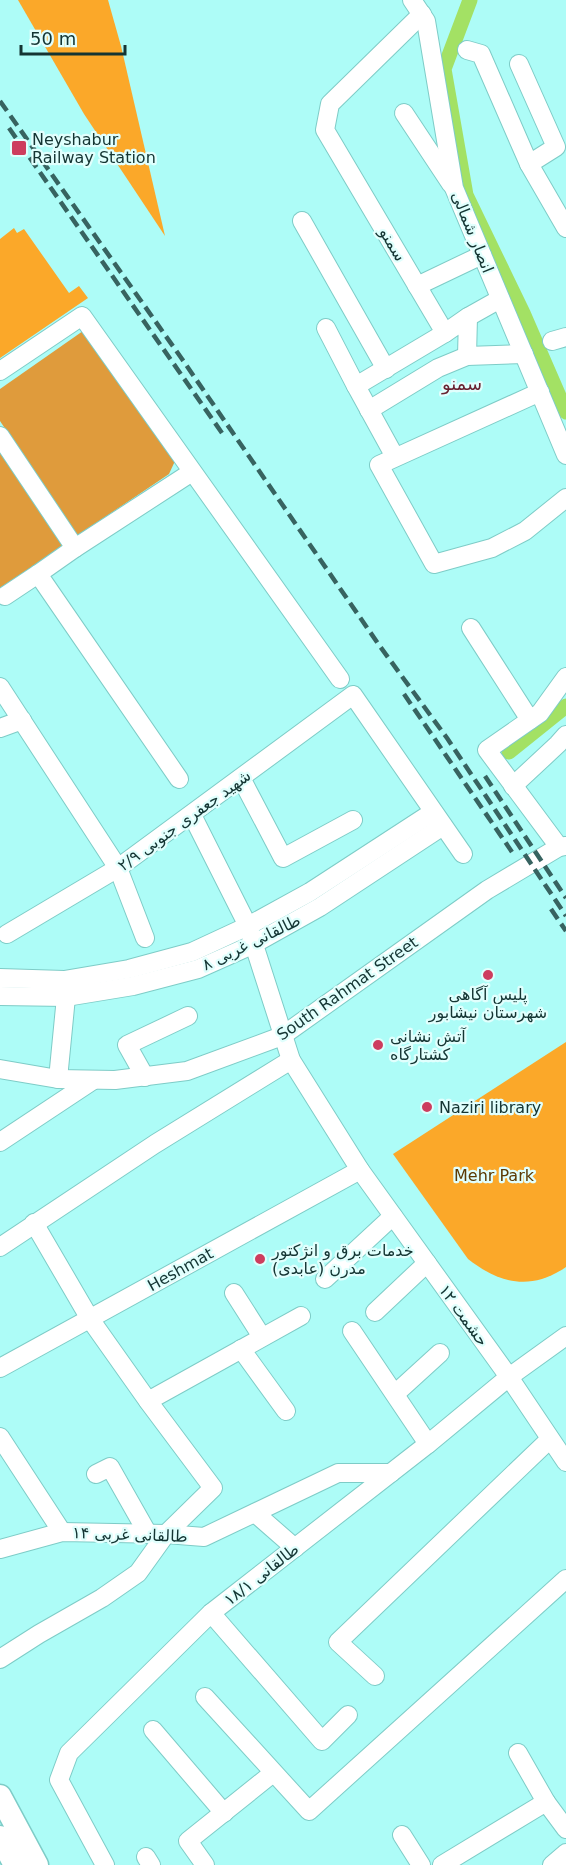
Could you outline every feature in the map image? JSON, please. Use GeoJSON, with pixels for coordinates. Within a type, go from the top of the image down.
{"type":"FeatureCollection","features":[{"type":"Feature","properties":{"kind":"main road"},"geometry":{"type":"LineString","coordinates":[[0,1796],[37,1865]]}},
{"type":"Feature","properties":{"kind":"main road"},"geometry":{"type":"LineString","coordinates":[[0,1837],[15,1865]]}},
{"type":"Feature","properties":{"kind":"street","name":"انصار شمالی"},"geometry":{"type":"LineString","coordinates":[[417,7],[426,21],[454,188],[566,455]]}},
{"type":"Feature","properties":{"kind":"street","name":"سمنو"},"geometry":{"type":"LineString","coordinates":[[417,7],[330,104],[325,130],[445,333]]}},
{"type":"Feature","properties":{"kind":"street"},"geometry":{"type":"LineString","coordinates":[[467,50],[481,54],[530,164],[566,228]]}},
{"type":"Feature","properties":{"kind":"street"},"geometry":{"type":"LineString","coordinates":[[519,64],[556,147],[530,164]]}},
{"type":"Feature","properties":{"kind":"street"},"geometry":{"type":"LineString","coordinates":[[404,113],[454,188]]}},
{"type":"Feature","properties":{"kind":"street"},"geometry":{"type":"LineString","coordinates":[[302,221],[386,369]]}},
{"type":"Feature","properties":{"kind":"street"},"geometry":{"type":"LineString","coordinates":[[417,286],[482,255]]}},
{"type":"Feature","properties":{"kind":"street"},"geometry":{"type":"LineString","coordinates":[[356,386],[501,299]]}},
{"type":"Feature","properties":{"kind":"street"},"geometry":{"type":"LineString","coordinates":[[0,371],[82,316],[340,679]]}},
{"type":"Feature","properties":{"kind":"street"},"geometry":{"type":"LineString","coordinates":[[467,356],[468,317]]}},
{"type":"Feature","properties":{"kind":"street"},"geometry":{"type":"LineString","coordinates":[[326,328],[395,457]]}},
{"type":"Feature","properties":{"kind":"street"},"geometry":{"type":"LineString","coordinates":[[369,410],[438,368],[467,356],[524,354]]}},
{"type":"Feature","properties":{"kind":"street"},"geometry":{"type":"LineString","coordinates":[[540,392],[379,465],[434,564],[492,548],[525,531],[566,498]]}},
{"type":"Feature","properties":{"kind":"street"},"geometry":{"type":"LineString","coordinates":[[0,436],[75,548]]}},
{"type":"Feature","properties":{"kind":"street"},"geometry":{"type":"LineString","coordinates":[[6,596],[192,472]]}},
{"type":"Feature","properties":{"kind":"street"},"geometry":{"type":"LineString","coordinates":[[38,574],[179,779]]}},
{"type":"Feature","properties":{"kind":"street"},"geometry":{"type":"LineString","coordinates":[[471,628],[530,720]]}},
{"type":"Feature","properties":{"kind":"street"},"geometry":{"type":"LineString","coordinates":[[562,846],[487,750],[540,713],[566,677]]}},
{"type":"Feature","properties":{"kind":"street"},"geometry":{"type":"LineString","coordinates":[[3,694],[118,868],[146,938]]}},
{"type":"Feature","properties":{"kind":"street","name":"شهید جعفری جنوبی ۲/۹"},"geometry":{"type":"LineString","coordinates":[[7,934],[118,868],[353,695],[438,819]]}},
{"type":"Feature","properties":{"kind":"street"},"geometry":{"type":"LineString","coordinates":[[0,728],[22,720]]}},
{"type":"Feature","properties":{"kind":"street"},"geometry":{"type":"LineString","coordinates":[[513,786],[566,735]]}},
{"type":"Feature","properties":{"kind":"street"},"geometry":{"type":"LineString","coordinates":[[241,778],[283,858],[353,820]]}},
{"type":"Feature","properties":{"kind":"street","name":"حشمت ۱۲"},"geometry":{"type":"LineString","coordinates":[[192,815],[248,926],[252,945],[291,1060],[360,1170],[509,1377],[566,1462]]}},
{"type":"Feature","properties":{"kind":"street"},"geometry":{"type":"LineString","coordinates":[[438,819],[463,854]]}},
{"type":"Feature","properties":{"kind":"street","name":"طالقانی غربی ۸"},"geometry":{"type":"LineString","coordinates":[[0,996],[66,997],[129,969],[192,952],[248,926],[438,819]]}},
{"type":"Feature","properties":{"kind":"street","name":"طالقانی غربی ۸"},"geometry":{"type":"LineString","coordinates":[[0,978],[64,980],[133,986],[198,969],[252,945],[320,907],[438,819]]}},
{"type":"Feature","properties":{"kind":"street","name":"South Rahmat Street"},"geometry":{"type":"LineString","coordinates":[[0,1069],[58,1079],[92,1081],[145,1077],[187,1071],[282,1036],[487,890],[562,846]]}},
{"type":"Feature","properties":{"kind":"street"},"geometry":{"type":"LineString","coordinates":[[58,1079],[66,997]]}},
{"type":"Feature","properties":{"kind":"street"},"geometry":{"type":"LineString","coordinates":[[145,1077],[127,1045],[188,1017]]}},
{"type":"Feature","properties":{"kind":"street"},"geometry":{"type":"LineString","coordinates":[[0,1247],[155,1144],[291,1060]]}},
{"type":"Feature","properties":{"kind":"street"},"geometry":{"type":"LineString","coordinates":[[0,1142],[92,1081]]}},
{"type":"Feature","properties":{"kind":"street","name":"Heshmat"},"geometry":{"type":"LineString","coordinates":[[0,1368],[360,1170]]}},
{"type":"Feature","properties":{"kind":"street"},"geometry":{"type":"LineString","coordinates":[[325,1279],[393,1216]]}},
{"type":"Feature","properties":{"kind":"street"},"geometry":{"type":"LineString","coordinates":[[0,1659],[102,1598],[138,1573],[157,1534],[213,1488],[90,1318],[34,1223]]}},
{"type":"Feature","properties":{"kind":"street"},"geometry":{"type":"LineString","coordinates":[[375,1312],[427,1263]]}},
{"type":"Feature","properties":{"kind":"street"},"geometry":{"type":"LineString","coordinates":[[234,1293],[262,1337]]}},
{"type":"Feature","properties":{"kind":"street"},"geometry":{"type":"LineString","coordinates":[[148,1401],[301,1316]]}},
{"type":"Feature","properties":{"kind":"street"},"geometry":{"type":"LineString","coordinates":[[352,1331],[428,1444]]}},
{"type":"Feature","properties":{"kind":"street","name":"طالقانی ۱۸/۱"},"geometry":{"type":"LineString","coordinates":[[105,1865],[59,1780],[69,1753],[211,1613],[428,1444],[509,1377],[566,1336]]}},
{"type":"Feature","properties":{"kind":"street"},"geometry":{"type":"LineString","coordinates":[[241,1349],[286,1411]]}},
{"type":"Feature","properties":{"kind":"street"},"geometry":{"type":"LineString","coordinates":[[395,1394],[440,1353]]}},
{"type":"Feature","properties":{"kind":"street"},"geometry":{"type":"LineString","coordinates":[[0,1437],[62,1532]]}},
{"type":"Feature","properties":{"kind":"street"},"geometry":{"type":"LineString","coordinates":[[375,1677],[338,1642],[550,1439]]}},
{"type":"Feature","properties":{"kind":"street"},"geometry":{"type":"LineString","coordinates":[[96,1474],[110,1467],[157,1534]]}},
{"type":"Feature","properties":{"kind":"street","name":"طالقانی غربی ۱۴"},"geometry":{"type":"LineString","coordinates":[[0,1549],[62,1532],[204,1537],[338,1473],[391,1473]]}},
{"type":"Feature","properties":{"kind":"street"},"geometry":{"type":"LineString","coordinates":[[255,1513],[295,1548]]}},
{"type":"Feature","properties":{"kind":"street"},"geometry":{"type":"LineString","coordinates":[[205,1696],[309,1811],[566,1579]]}},
{"type":"Feature","properties":{"kind":"street"},"geometry":{"type":"LineString","coordinates":[[211,1613],[322,1741],[348,1715]]}},
{"type":"Feature","properties":{"kind":"street"},"geometry":{"type":"LineString","coordinates":[[153,1730],[224,1813]]}},
{"type":"Feature","properties":{"kind":"street"},"geometry":{"type":"LineString","coordinates":[[518,1753],[546,1802],[566,1829]]}},
{"type":"Feature","properties":{"kind":"street"},"geometry":{"type":"LineString","coordinates":[[205,1865],[188,1841],[273,1773]]}},
{"type":"Feature","properties":{"kind":"street"},"geometry":{"type":"LineString","coordinates":[[442,1865],[546,1802]]}},
{"type":"Feature","properties":{"kind":"street"},"geometry":{"type":"LineString","coordinates":[[402,1834],[421,1865]]}},
{"type":"Feature","properties":{"kind":"street"},"geometry":{"type":"LineString","coordinates":[[552,1865],[566,1853]]}},
{"type":"Feature","properties":{"kind":"green space"},"geometry":{"type":"Polygon","coordinates":[[[18,0],[108,0],[121,46],[165,236],[84,114],[18,0]]]}},
{"type":"Feature","properties":{"kind":"green space"},"geometry":{"type":"Polygon","coordinates":[[[14,228],[17,233],[24,229],[69,293],[79,286],[88,298],[0,358],[0,239],[14,228]]]}},
{"type":"Feature","properties":{"kind":"green space","name":"Mehr Park"},"geometry":{"type":"Polygon","coordinates":[[[566,1042],[566,1267],[553,1275],[528,1282],[504,1279],[480,1268],[468,1259],[393,1154],[566,1042]]]}},
{"type":"Feature","properties":{"kind":"shaded area"},"geometry":{"type":"Polygon","coordinates":[[[83,331],[175,461],[169,474],[77,536],[0,421],[0,389],[83,331]]]}},
{"type":"Feature","properties":{"kind":"shaded area"},"geometry":{"type":"Polygon","coordinates":[[[0,450],[64,546],[0,588],[0,450]]]}},
{"type":"Feature","properties":{"kind":"waterway"},"geometry":{"type":"LineString","coordinates":[[470,0],[444,69],[466,195],[523,313],[566,412]]}},
{"type":"Feature","properties":{"kind":"waterway"},"geometry":{"type":"LineString","coordinates":[[509,752],[566,706]]}},
{"type":"Feature","properties":{"kind":"railway"},"geometry":{"type":"LineString","coordinates":[[0,101],[182,359],[379,645],[447,738],[566,916]]}},
{"type":"Feature","properties":{"kind":"railway"},"geometry":{"type":"LineString","coordinates":[[9,128],[222,433]]}},
{"type":"Feature","properties":{"kind":"railway"},"geometry":{"type":"LineString","coordinates":[[404,694],[512,852]]}},
{"type":"Feature","properties":{"kind":"railway"},"geometry":{"type":"LineString","coordinates":[[485,776],[566,898]]}},
{"type":"Feature","properties":{"kind":"railway"},"geometry":{"type":"LineString","coordinates":[[551,909],[566,931]]}},
{"type":"Feature","properties":{"kind":"place","name":"Neyshabur Railway Station"},"geometry":{"type":"Point","coordinates":[19,148]}},
{"type":"Feature","properties":{"kind":"place","name":"پلیس آگاهی شهرستان نیشابور"},"geometry":{"type":"Point","coordinates":[488,975]}},
{"type":"Feature","properties":{"kind":"place","name":"آتش نشانی کشتارگاه"},"geometry":{"type":"Point","coordinates":[378,1045]}},
{"type":"Feature","properties":{"kind":"place","name":"Naziri library"},"geometry":{"type":"Point","coordinates":[427,1107]}},
{"type":"Feature","properties":{"kind":"place","name":"خدمات برق و انژکتور مدرن (عابدی)"},"geometry":{"type":"Point","coordinates":[260,1259]}},
{"type":"Feature","properties":{"kind":"district","name":"سمنو"},"geometry":{"type":"Point","coordinates":[462,384]}}]}
